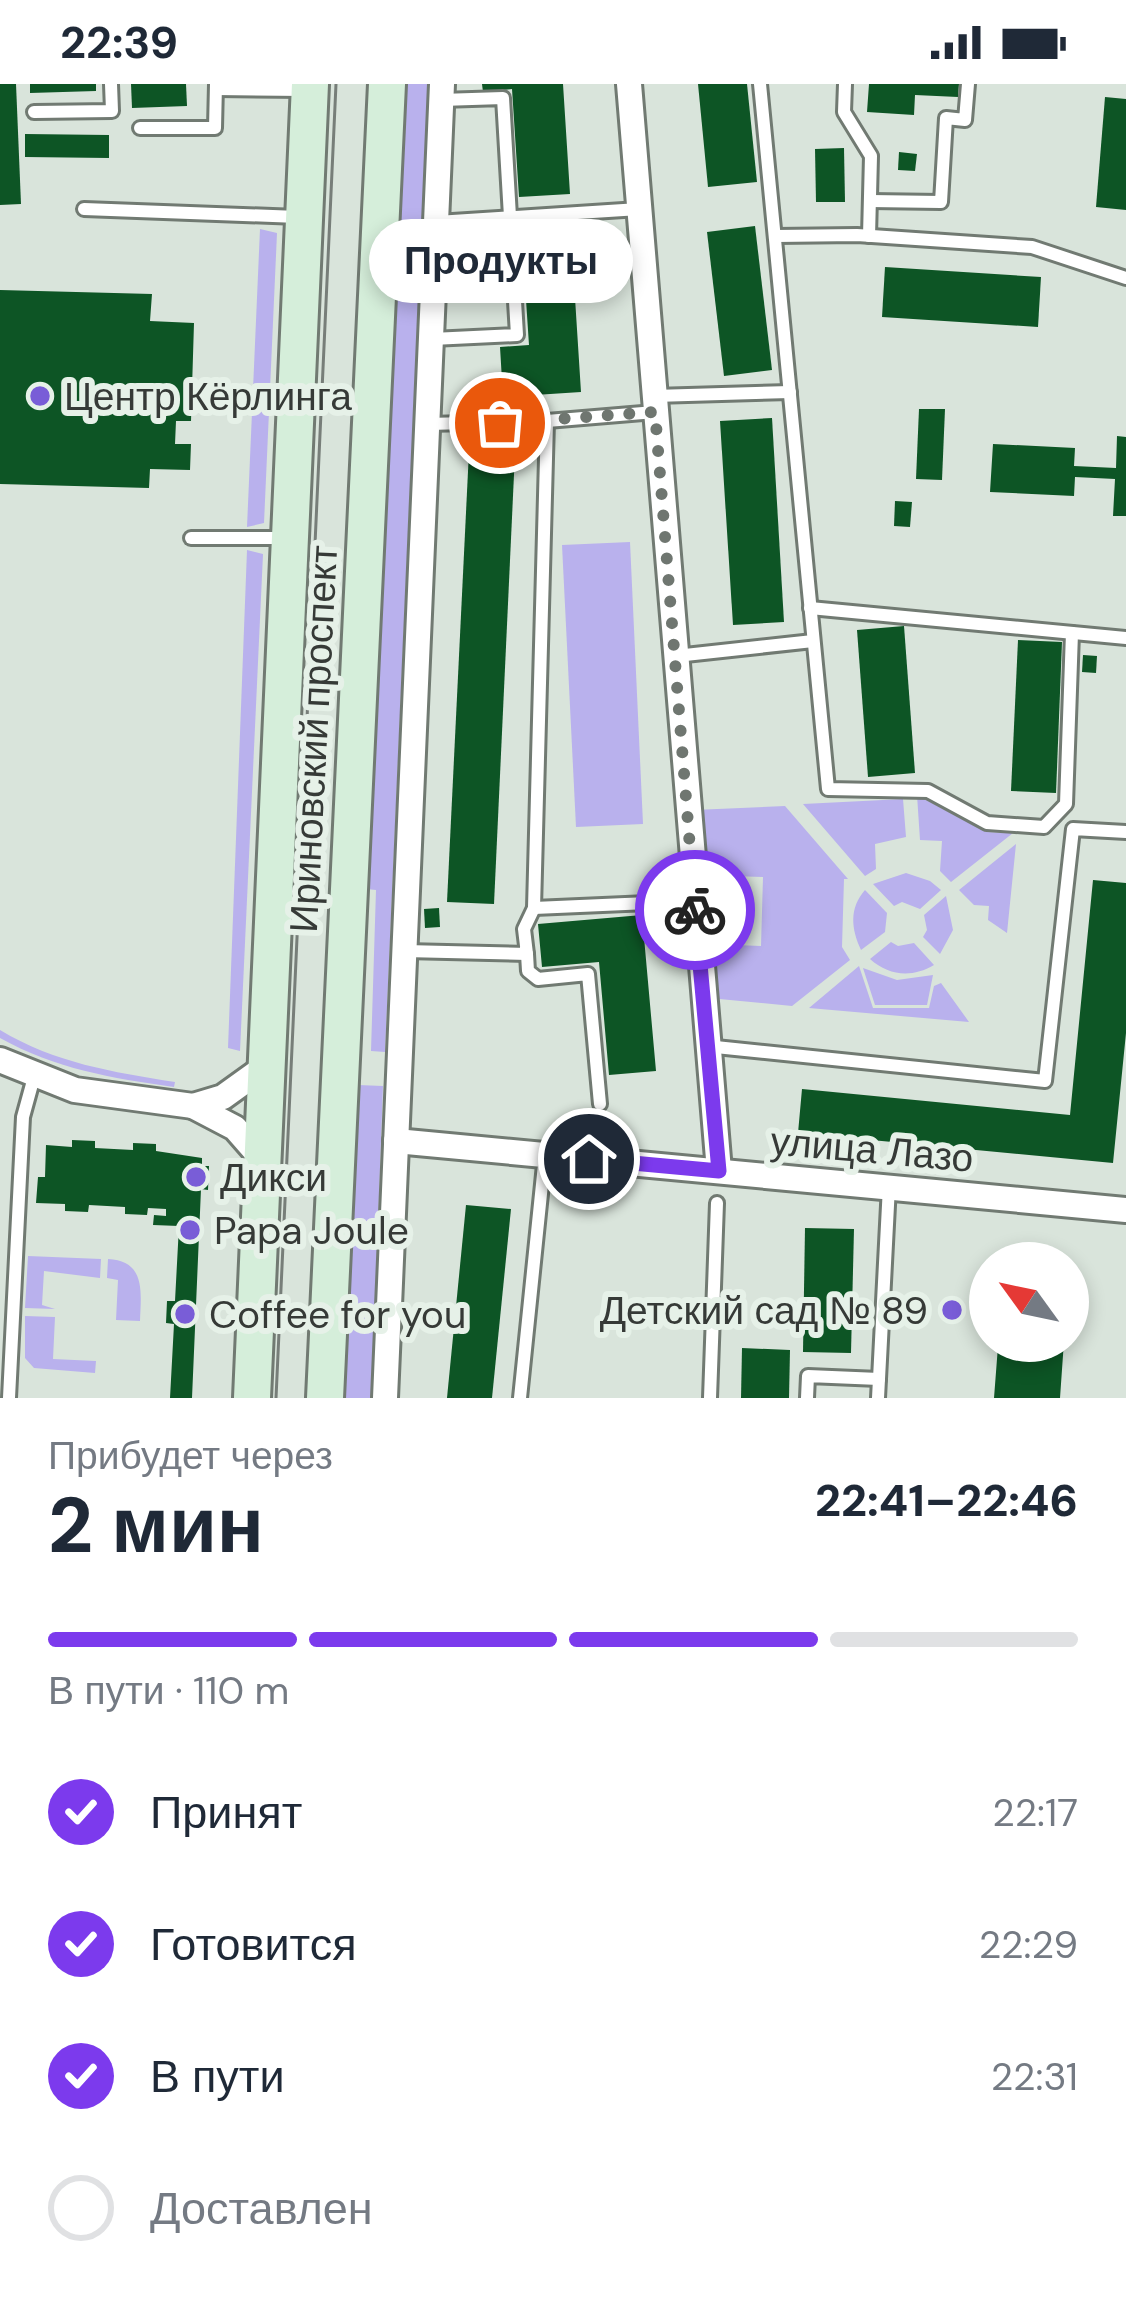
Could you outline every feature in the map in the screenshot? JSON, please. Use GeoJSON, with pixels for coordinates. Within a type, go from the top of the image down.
{"type":"FeatureCollection","features":[{"type":"Feature","properties":{"kind":"main road","name":"Ириновский проспект"},"geometry":{"type":"LineString","coordinates":[[325,1398],[387,84]]}},
{"type":"Feature","properties":{"kind":"main road","name":"Ириновский проспект"},"geometry":{"type":"LineString","coordinates":[[252,1398],[310,87]]}},
{"type":"Feature","properties":{"kind":"street"},"geometry":{"type":"LineString","coordinates":[[629,84],[719,1171]]}},
{"type":"Feature","properties":{"kind":"street"},"geometry":{"type":"LineString","coordinates":[[385,1398],[441,92]]}},
{"type":"Feature","properties":{"kind":"street"},"geometry":{"type":"LineString","coordinates":[[0,1060],[75,1090],[194,1106],[235,1128],[263,1160]]}},
{"type":"Feature","properties":{"kind":"street"},"geometry":{"type":"LineString","coordinates":[[194,1106],[223,1097],[268,1064]]}},
{"type":"Feature","properties":{"kind":"street","name":"улица Лазо"},"geometry":{"type":"LineString","coordinates":[[396,1141],[1126,1210]]}},
{"type":"Feature","properties":{"kind":"lane"},"geometry":{"type":"LineString","coordinates":[[34,112],[112,111],[111,84]]}},
{"type":"Feature","properties":{"kind":"lane"},"geometry":{"type":"LineString","coordinates":[[760,84],[829,790],[928,790],[987,823],[1044,827],[1066,804],[1072,633]]}},
{"type":"Feature","properties":{"kind":"lane"},"geometry":{"type":"LineString","coordinates":[[845,84],[844,112],[871,157],[869,236]]}},
{"type":"Feature","properties":{"kind":"lane"},"geometry":{"type":"LineString","coordinates":[[870,201],[941,202],[946,118],[965,120],[968,84]]}},
{"type":"Feature","properties":{"kind":"lane"},"geometry":{"type":"LineString","coordinates":[[140,128],[215,128],[216,87],[310,87]]}},
{"type":"Feature","properties":{"kind":"lane"},"geometry":{"type":"LineString","coordinates":[[431,339],[518,335],[502,98],[441,92]]}},
{"type":"Feature","properties":{"kind":"lane"},"geometry":{"type":"LineString","coordinates":[[84,209],[305,218]]}},
{"type":"Feature","properties":{"kind":"lane"},"geometry":{"type":"LineString","coordinates":[[436,222],[639,209]]}},
{"type":"Feature","properties":{"kind":"lane"},"geometry":{"type":"LineString","coordinates":[[776,236],[869,236],[1032,247],[1126,278]]}},
{"type":"Feature","properties":{"kind":"lane"},"geometry":{"type":"LineString","coordinates":[[427,424],[547,422],[655,404],[790,392]]}},
{"type":"Feature","properties":{"kind":"lane"},"geometry":{"type":"LineString","coordinates":[[547,422],[534,908],[524,928],[526,954],[528,971],[538,979],[589,974],[600,1103]]}},
{"type":"Feature","properties":{"kind":"lane"},"geometry":{"type":"LineString","coordinates":[[191,538],[290,538]]}},
{"type":"Feature","properties":{"kind":"lane"},"geometry":{"type":"LineString","coordinates":[[810,608],[1126,638]]}},
{"type":"Feature","properties":{"kind":"lane"},"geometry":{"type":"LineString","coordinates":[[675,656],[813,640]]}},
{"type":"Feature","properties":{"kind":"lane"},"geometry":{"type":"LineString","coordinates":[[706,1046],[1045,1081],[1073,829],[1126,832]]}},
{"type":"Feature","properties":{"kind":"lane"},"geometry":{"type":"LineString","coordinates":[[534,908],[694,901]]}},
{"type":"Feature","properties":{"kind":"lane"},"geometry":{"type":"LineString","coordinates":[[405,951],[526,954]]}},
{"type":"Feature","properties":{"kind":"lane"},"geometry":{"type":"LineString","coordinates":[[9,1398],[23,1117],[34,1077]]}},
{"type":"Feature","properties":{"kind":"lane"},"geometry":{"type":"LineString","coordinates":[[520,1398],[545,1154]]}},
{"type":"Feature","properties":{"kind":"lane"},"geometry":{"type":"LineString","coordinates":[[878,1398],[889,1186]]}},
{"type":"Feature","properties":{"kind":"lane"},"geometry":{"type":"LineString","coordinates":[[710,1398],[717,1203]]}},
{"type":"Feature","properties":{"kind":"lane"},"geometry":{"type":"LineString","coordinates":[[807,1398],[808,1376],[879,1379]]}},
{"type":"Feature","properties":{"kind":"shaded area"},"geometry":{"type":"Polygon","coordinates":[[[400,84],[428,84],[385,1052],[371,1051],[376,890],[366,889],[400,84]]]}},
{"type":"Feature","properties":{"kind":"shaded area"},"geometry":{"type":"Polygon","coordinates":[[[260,229],[277,233],[264,523],[247,527],[260,229]]]}},
{"type":"Feature","properties":{"kind":"shaded area"},"geometry":{"type":"Polygon","coordinates":[[[630,542],[643,824],[576,827],[562,545],[630,542]]]}},
{"type":"Feature","properties":{"kind":"shaded area"},"geometry":{"type":"Polygon","coordinates":[[[247,550],[263,554],[240,1051],[228,1048],[247,550]]]}},
{"type":"Feature","properties":{"kind":"shaded area"},"geometry":{"type":"Polygon","coordinates":[[[917,795],[986,832],[1013,833],[951,882],[940,871],[942,841],[920,840],[917,795]]]}},
{"type":"Feature","properties":{"kind":"shaded area"},"geometry":{"type":"Polygon","coordinates":[[[903,799],[906,837],[875,844],[876,869],[865,876],[803,804],[903,799]]]}},
{"type":"Feature","properties":{"kind":"shaded area"},"geometry":{"type":"Polygon","coordinates":[[[785,806],[848,879],[844,879],[842,947],[850,960],[792,1006],[709,998],[701,906],[732,906],[735,945],[761,946],[763,877],[730,876],[730,890],[701,891],[694,810],[785,806]]]}},
{"type":"Feature","properties":{"kind":"shaded area"},"geometry":{"type":"Polygon","coordinates":[[[1016,844],[1007,933],[988,920],[989,906],[974,905],[959,890],[1016,844]]]}},
{"type":"Feature","properties":{"kind":"shaded area"},"geometry":{"type":"Polygon","coordinates":[[[906,873],[941,890],[920,909],[902,902],[894,906],[873,884],[906,873]]]}},
{"type":"Feature","properties":{"kind":"shaded area"},"geometry":{"type":"Polygon","coordinates":[[[865,890],[887,913],[885,932],[861,950],[853,919],[865,890]]]}},
{"type":"Feature","properties":{"kind":"shaded area"},"geometry":{"type":"Polygon","coordinates":[[[946,896],[953,930],[940,954],[923,937],[927,930],[924,915],[946,896]]]}},
{"type":"Feature","properties":{"kind":"shaded area"},"geometry":{"type":"Polygon","coordinates":[[[891,942],[898,946],[914,943],[934,965],[901,973],[870,959],[891,942]]]}},
{"type":"Feature","properties":{"kind":"shaded area"},"geometry":{"type":"Polygon","coordinates":[[[859,966],[873,1008],[929,1008],[934,986],[941,983],[969,1022],[809,1008],[859,966]]]}},
{"type":"Feature","properties":{"kind":"shaded area"},"geometry":{"type":"Polygon","coordinates":[[[863,968],[897,980],[933,975],[927,1005],[875,1005],[863,968]]]}},
{"type":"Feature","properties":{"kind":"shaded area"},"geometry":{"type":"Polygon","coordinates":[[[0,1030],[63,1058],[175,1082],[174,1087],[63,1065],[0,1038],[0,1030]]]}},
{"type":"Feature","properties":{"kind":"shaded area"},"geometry":{"type":"Polygon","coordinates":[[[358,1085],[383,1086],[375,1306],[361,1305],[360,1317],[374,1319],[371,1398],[344,1398],[358,1085]]]}},
{"type":"Feature","properties":{"kind":"shaded area"},"geometry":{"type":"Polygon","coordinates":[[[28,1256],[101,1259],[100,1278],[44,1271],[42,1305],[55,1309],[25,1308],[28,1256]]]}},
{"type":"Feature","properties":{"kind":"shaded area"},"geometry":{"type":"Polygon","coordinates":[[[108,1259],[129,1265],[135,1272],[140,1321],[116,1320],[118,1280],[107,1278],[108,1259]]]}},
{"type":"Feature","properties":{"kind":"shaded area"},"geometry":{"type":"Polygon","coordinates":[[[25,1316],[55,1317],[53,1359],[96,1361],[95,1373],[34,1368],[25,1358],[25,1316]]]}},
{"type":"Feature","properties":{"kind":"building"},"geometry":{"type":"Polygon","coordinates":[[[0,84],[16,84],[21,204],[0,205],[0,84]]]}},
{"type":"Feature","properties":{"kind":"building"},"geometry":{"type":"Polygon","coordinates":[[[30,84],[96,84],[96,91],[30,93],[30,84]]]}},
{"type":"Feature","properties":{"kind":"building"},"geometry":{"type":"Polygon","coordinates":[[[131,84],[186,84],[187,106],[132,108],[131,84]]]}},
{"type":"Feature","properties":{"kind":"building"},"geometry":{"type":"Polygon","coordinates":[[[482,84],[563,84],[570,194],[519,197],[512,89],[483,92],[482,84]]]}},
{"type":"Feature","properties":{"kind":"building"},"geometry":{"type":"Polygon","coordinates":[[[698,84],[747,84],[757,182],[708,187],[698,84]]]}},
{"type":"Feature","properties":{"kind":"building"},"geometry":{"type":"Polygon","coordinates":[[[869,84],[959,84],[958,97],[915,95],[914,115],[867,112],[869,84]]]}},
{"type":"Feature","properties":{"kind":"building"},"geometry":{"type":"Polygon","coordinates":[[[1105,97],[1126,99],[1126,210],[1096,207],[1105,97]]]}},
{"type":"Feature","properties":{"kind":"building"},"geometry":{"type":"Polygon","coordinates":[[[25,134],[109,135],[109,158],[25,157],[25,134]]]}},
{"type":"Feature","properties":{"kind":"building"},"geometry":{"type":"Polygon","coordinates":[[[844,148],[845,202],[816,202],[815,149],[844,148]]]}},
{"type":"Feature","properties":{"kind":"building"},"geometry":{"type":"Polygon","coordinates":[[[899,152],[917,154],[915,171],[898,170],[899,152]]]}},
{"type":"Feature","properties":{"kind":"building"},"geometry":{"type":"Polygon","coordinates":[[[755,226],[772,370],[724,376],[707,232],[755,226]]]}},
{"type":"Feature","properties":{"kind":"building"},"geometry":{"type":"Polygon","coordinates":[[[571,235],[581,392],[503,397],[500,347],[529,345],[522,239],[571,235]]]}},
{"type":"Feature","properties":{"kind":"building"},"geometry":{"type":"Polygon","coordinates":[[[885,267],[1041,277],[1038,327],[882,317],[885,267]]]}},
{"type":"Feature","properties":{"kind":"building"},"geometry":{"type":"Polygon","coordinates":[[[0,290],[152,294],[150,321],[194,323],[191,421],[176,421],[175,444],[191,444],[190,470],[150,469],[149,488],[0,484],[0,290]]]}},
{"type":"Feature","properties":{"kind":"building"},"geometry":{"type":"Polygon","coordinates":[[[919,409],[945,409],[942,480],[916,479],[919,409]]]}},
{"type":"Feature","properties":{"kind":"building"},"geometry":{"type":"Polygon","coordinates":[[[772,418],[784,622],[733,625],[720,421],[772,418]]]}},
{"type":"Feature","properties":{"kind":"building"},"geometry":{"type":"Polygon","coordinates":[[[1117,436],[1126,437],[1126,516],[1113,516],[1115,479],[1075,477],[1074,496],[990,492],[993,444],[1075,448],[1074,466],[1116,468],[1117,436]]]}},
{"type":"Feature","properties":{"kind":"building"},"geometry":{"type":"Polygon","coordinates":[[[469,451],[515,453],[494,904],[447,902],[469,451]]]}},
{"type":"Feature","properties":{"kind":"building"},"geometry":{"type":"Polygon","coordinates":[[[895,501],[912,502],[910,527],[894,526],[895,501]]]}},
{"type":"Feature","properties":{"kind":"building"},"geometry":{"type":"Polygon","coordinates":[[[904,626],[915,773],[868,777],[857,630],[904,626]]]}},
{"type":"Feature","properties":{"kind":"building"},"geometry":{"type":"Polygon","coordinates":[[[1018,640],[1062,642],[1056,793],[1011,791],[1018,640]]]}},
{"type":"Feature","properties":{"kind":"building"},"geometry":{"type":"Polygon","coordinates":[[[1083,655],[1097,656],[1096,673],[1082,672],[1083,655]]]}},
{"type":"Feature","properties":{"kind":"building"},"geometry":{"type":"Polygon","coordinates":[[[1093,880],[1126,883],[1126,1033],[1113,1163],[798,1133],[802,1089],[1070,1115],[1093,880]]]}},
{"type":"Feature","properties":{"kind":"building"},"geometry":{"type":"Polygon","coordinates":[[[439,908],[440,927],[425,928],[424,909],[439,908]]]}},
{"type":"Feature","properties":{"kind":"building"},"geometry":{"type":"Polygon","coordinates":[[[642,915],[656,1071],[609,1075],[599,962],[542,967],[538,924],[642,915]]]}},
{"type":"Feature","properties":{"kind":"building"},"geometry":{"type":"Polygon","coordinates":[[[72,1140],[95,1141],[95,1148],[133,1150],[133,1143],[156,1144],[156,1151],[202,1158],[202,1166],[209,1166],[208,1190],[201,1189],[192,1398],[170,1398],[174,1324],[166,1323],[167,1301],[175,1301],[179,1226],[153,1225],[154,1215],[166,1216],[166,1209],[148,1208],[147,1215],[125,1214],[125,1207],[89,1205],[88,1212],[65,1211],[65,1204],[36,1203],[38,1177],[45,1177],[46,1145],[72,1147],[72,1140]]]}},
{"type":"Feature","properties":{"kind":"building"},"geometry":{"type":"Polygon","coordinates":[[[466,1205],[511,1209],[492,1398],[447,1398],[466,1205]]]}},
{"type":"Feature","properties":{"kind":"building"},"geometry":{"type":"Polygon","coordinates":[[[805,1228],[854,1229],[851,1353],[803,1352],[805,1228]]]}},
{"type":"Feature","properties":{"kind":"building"},"geometry":{"type":"Polygon","coordinates":[[[742,1348],[790,1350],[789,1398],[741,1398],[742,1348]]]}},
{"type":"Feature","properties":{"kind":"building"},"geometry":{"type":"Polygon","coordinates":[[[997,1362],[1063,1362],[1060,1398],[994,1398],[997,1362]]]}},
{"type":"Feature","properties":{"kind":"tram line"},"geometry":{"type":"LineString","coordinates":[[276,1398],[336,84]]}},
{"type":"Feature","properties":{"kind":"way so far"},"geometry":{"type":"LineString","coordinates":[[500,423],[655,412],[695,910]]}},
{"type":"Feature","properties":{"kind":"place","name":"Центр Кёрлинга"},"geometry":{"type":"Point","coordinates":[40,396]}},
{"type":"Feature","properties":{"kind":"place","name":"Продукты"},"geometry":{"type":"Point","coordinates":[500,423]}},
{"type":"Feature","properties":{"kind":"place","name":"Дикси"},"geometry":{"type":"Point","coordinates":[196,1177]}},
{"type":"Feature","properties":{"kind":"place","name":"Papa Joule"},"geometry":{"type":"Point","coordinates":[190,1230]}},
{"type":"Feature","properties":{"kind":"place","name":"Детский сад № 89"},"geometry":{"type":"Point","coordinates":[952,1310]}},
{"type":"Feature","properties":{"kind":"place","name":"Coffee for you"},"geometry":{"type":"Point","coordinates":[185,1314]}},
{"type":"Feature","properties":{"kind":"route"},"geometry":{"type":"LineString","coordinates":[[589,1159],[719,1171],[695,910]]}}]}
